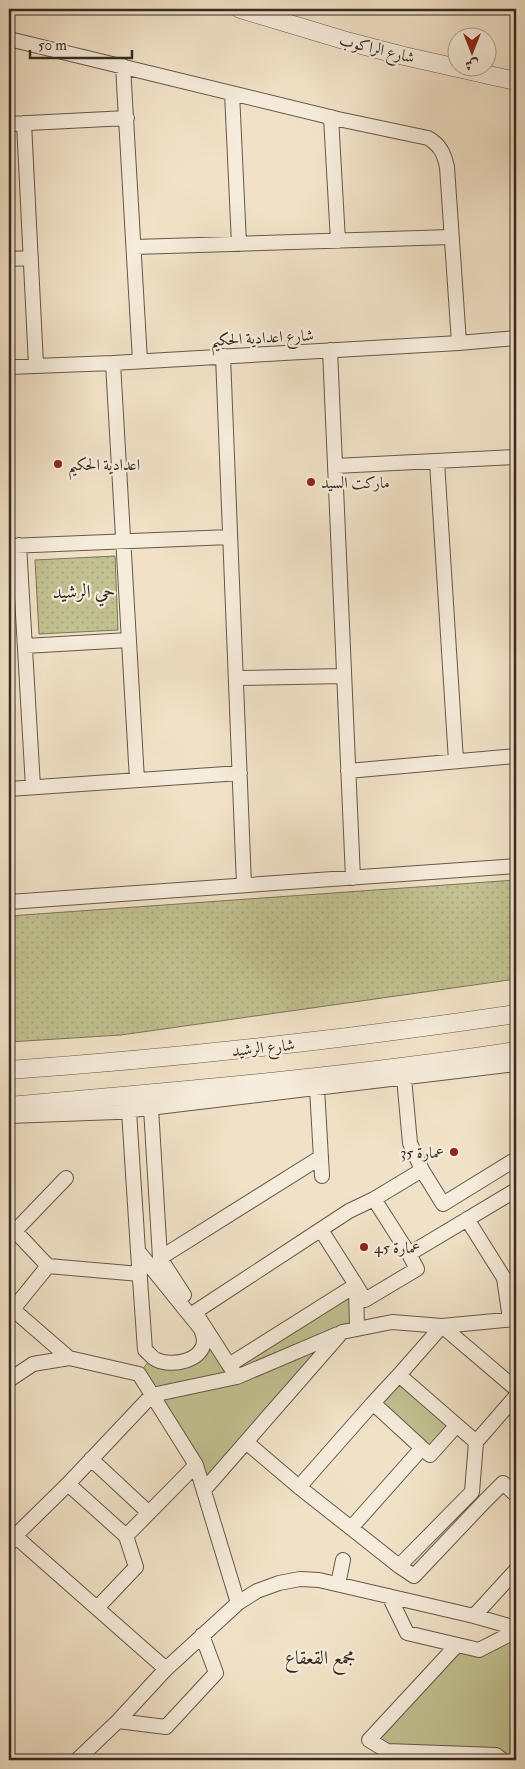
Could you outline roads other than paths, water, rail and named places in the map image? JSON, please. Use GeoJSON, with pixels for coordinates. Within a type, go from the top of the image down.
{"type":"FeatureCollection","features":[{"type":"Feature","properties":{"kind":"street","name":"شارع الراكوب"},"geometry":{"type":"LineString","coordinates":[[249,10],[377,49],[516,80]]}},
{"type":"Feature","properties":{"kind":"street"},"geometry":{"type":"LineString","coordinates":[[9,38],[331,117],[428,138],[437,144],[443,151],[447,166],[459,343]]}},
{"type":"Feature","properties":{"kind":"street"},"geometry":{"type":"LineString","coordinates":[[123,66],[140,361]]}},
{"type":"Feature","properties":{"kind":"street"},"geometry":{"type":"LineString","coordinates":[[232,93],[239,244]]}},
{"type":"Feature","properties":{"kind":"street"},"geometry":{"type":"LineString","coordinates":[[331,117],[338,241]]}},
{"type":"Feature","properties":{"kind":"street"},"geometry":{"type":"LineString","coordinates":[[9,124],[126,118]]}},
{"type":"Feature","properties":{"kind":"street"},"geometry":{"type":"LineString","coordinates":[[24,123],[36,365]]}},
{"type":"Feature","properties":{"kind":"street"},"geometry":{"type":"LineString","coordinates":[[134,248],[451,237]]}},
{"type":"Feature","properties":{"kind":"street"},"geometry":{"type":"LineString","coordinates":[[9,259],[31,258]]}},
{"type":"Feature","properties":{"kind":"street","name":"شارع اعدادية الحكيم"},"geometry":{"type":"LineString","coordinates":[[9,367],[113,363],[516,338]]}},
{"type":"Feature","properties":{"kind":"street"},"geometry":{"type":"LineString","coordinates":[[330,350],[353,878]]}},
{"type":"Feature","properties":{"kind":"street"},"geometry":{"type":"LineString","coordinates":[[223,356],[244,885]]}},
{"type":"Feature","properties":{"kind":"street"},"geometry":{"type":"LineString","coordinates":[[113,363],[137,780]]}},
{"type":"Feature","properties":{"kind":"street"},"geometry":{"type":"LineString","coordinates":[[335,466],[516,457]]}},
{"type":"Feature","properties":{"kind":"street"},"geometry":{"type":"LineString","coordinates":[[437,462],[456,762]]}},
{"type":"Feature","properties":{"kind":"street"},"geometry":{"type":"LineString","coordinates":[[33,787],[25,646],[14,545],[230,537]]}},
{"type":"Feature","properties":{"kind":"street"},"geometry":{"type":"LineString","coordinates":[[25,646],[129,640]]}},
{"type":"Feature","properties":{"kind":"street"},"geometry":{"type":"LineString","coordinates":[[236,678],[344,676]]}},
{"type":"Feature","properties":{"kind":"street"},"geometry":{"type":"LineString","coordinates":[[348,771],[516,756]]}},
{"type":"Feature","properties":{"kind":"street"},"geometry":{"type":"LineString","coordinates":[[9,789],[240,773]]}},
{"type":"Feature","properties":{"kind":"street"},"geometry":{"type":"LineString","coordinates":[[9,902],[516,866]]}},
{"type":"Feature","properties":{"kind":"street","name":"شارع الرشيد"},"geometry":{"type":"LineString","coordinates":[[9,1070],[243,1050],[407,1030],[516,1014]]}},
{"type":"Feature","properties":{"kind":"street"},"geometry":{"type":"LineString","coordinates":[[9,1106],[288,1080],[451,1061],[516,1051]]}},
{"type":"Feature","properties":{"kind":"street"},"geometry":{"type":"LineString","coordinates":[[9,1116],[129,1111],[516,1064]]}},
{"type":"Feature","properties":{"kind":"street"},"geometry":{"type":"LineString","coordinates":[[404,1078],[410,1143],[422,1170],[443,1204],[516,1159]]}},
{"type":"Feature","properties":{"kind":"street"},"geometry":{"type":"LineString","coordinates":[[317,1088],[322,1176]]}},
{"type":"Feature","properties":{"kind":"street"},"geometry":{"type":"LineString","coordinates":[[151,1108],[160,1258],[238,1377]]}},
{"type":"Feature","properties":{"kind":"street"},"geometry":{"type":"LineString","coordinates":[[129,1111],[138,1251],[145,1350],[157,1360],[175,1363],[188,1360],[199,1352],[204,1341],[201,1329],[138,1251]]}},
{"type":"Feature","properties":{"kind":"street"},"geometry":{"type":"LineString","coordinates":[[160,1258],[321,1157]]}},
{"type":"Feature","properties":{"kind":"street"},"geometry":{"type":"LineString","coordinates":[[195,1312],[349,1210],[374,1199],[422,1170]]}},
{"type":"Feature","properties":{"kind":"street"},"geometry":{"type":"LineString","coordinates":[[66,1178],[15,1231],[48,1266],[140,1274]]}},
{"type":"Feature","properties":{"kind":"street"},"geometry":{"type":"LineString","coordinates":[[409,1254],[516,1190]]}},
{"type":"Feature","properties":{"kind":"street"},"geometry":{"type":"LineString","coordinates":[[321,1230],[365,1300],[417,1269],[374,1199]]}},
{"type":"Feature","properties":{"kind":"street"},"geometry":{"type":"LineString","coordinates":[[166,1669],[97,1608],[12,1540],[152,1395],[238,1377],[342,1332],[392,1322],[442,1326],[513,1319],[504,1278],[467,1219]]}},
{"type":"Feature","properties":{"kind":"street"},"geometry":{"type":"LineString","coordinates":[[48,1266],[11,1308],[69,1358]]}},
{"type":"Feature","properties":{"kind":"street"},"geometry":{"type":"LineString","coordinates":[[356,1285],[357,1329]]}},
{"type":"Feature","properties":{"kind":"street"},"geometry":{"type":"LineString","coordinates":[[229,1365],[356,1285]]}},
{"type":"Feature","properties":{"kind":"street"},"geometry":{"type":"LineString","coordinates":[[299,1487],[442,1326]]}},
{"type":"Feature","properties":{"kind":"street"},"geometry":{"type":"LineString","coordinates":[[442,1326],[516,1388]]}},
{"type":"Feature","properties":{"kind":"street"},"geometry":{"type":"LineString","coordinates":[[204,1490],[342,1332]]}},
{"type":"Feature","properties":{"kind":"street"},"geometry":{"type":"LineString","coordinates":[[139,1374],[152,1357]]}},
{"type":"Feature","properties":{"kind":"street"},"geometry":{"type":"LineString","coordinates":[[9,1380],[33,1364],[69,1358],[139,1374],[196,1465],[238,1603]]}},
{"type":"Feature","properties":{"kind":"street"},"geometry":{"type":"LineString","coordinates":[[399,1375],[476,1442]]}},
{"type":"Feature","properties":{"kind":"street"},"geometry":{"type":"LineString","coordinates":[[398,1566],[472,1492],[476,1442],[516,1396]]}},
{"type":"Feature","properties":{"kind":"street"},"geometry":{"type":"LineString","coordinates":[[373,1403],[430,1455],[456,1426]]}},
{"type":"Feature","properties":{"kind":"street"},"geometry":{"type":"LineString","coordinates":[[246,1442],[398,1566],[414,1576],[503,1483],[516,1495]]}},
{"type":"Feature","properties":{"kind":"street"},"geometry":{"type":"LineString","coordinates":[[351,1528],[422,1448]]}},
{"type":"Feature","properties":{"kind":"street"},"geometry":{"type":"LineString","coordinates":[[91,1459],[149,1512]]}},
{"type":"Feature","properties":{"kind":"street"},"geometry":{"type":"LineString","coordinates":[[126,1536],[196,1465]]}},
{"type":"Feature","properties":{"kind":"street"},"geometry":{"type":"LineString","coordinates":[[68,1484],[126,1536],[136,1567],[97,1608]]}},
{"type":"Feature","properties":{"kind":"street"},"geometry":{"type":"LineString","coordinates":[[338,1584],[343,1560]]}},
{"type":"Feature","properties":{"kind":"street"},"geometry":{"type":"LineString","coordinates":[[474,1616],[516,1570]]}},
{"type":"Feature","properties":{"kind":"street"},"geometry":{"type":"LineString","coordinates":[[76,1760],[118,1721],[166,1669],[238,1603],[257,1591],[286,1582],[300,1579],[319,1580],[474,1616],[516,1630]]}},
{"type":"Feature","properties":{"kind":"street"},"geometry":{"type":"LineString","coordinates":[[389,1596],[407,1633],[479,1650],[516,1630]]}},
{"type":"Feature","properties":{"kind":"street"},"geometry":{"type":"LineString","coordinates":[[118,1721],[166,1727],[216,1673],[202,1635]]}},
{"type":"Feature","properties":{"kind":"street"},"geometry":{"type":"LineString","coordinates":[[457,1645],[369,1740],[383,1756],[440,1757],[496,1755],[502,1760]]}},
{"type":"Feature","properties":{"kind":"place","name":"اعدادية الحكيم"},"geometry":{"type":"Point","coordinates":[58,464]}},
{"type":"Feature","properties":{"kind":"place","name":"ماركت السيد"},"geometry":{"type":"Point","coordinates":[311,482]}},
{"type":"Feature","properties":{"kind":"place","name":"عمارة 35"},"geometry":{"type":"Point","coordinates":[454,1152]}},
{"type":"Feature","properties":{"kind":"place","name":"عمارة 45"},"geometry":{"type":"Point","coordinates":[364,1247]}},
{"type":"Feature","properties":{"kind":"district","name":"حي الرشيد"},"geometry":{"type":"Point","coordinates":[84,591]}},
{"type":"Feature","properties":{"kind":"district","name":"مجمع القعقاع"},"geometry":{"type":"Point","coordinates":[320,1657]}}]}
